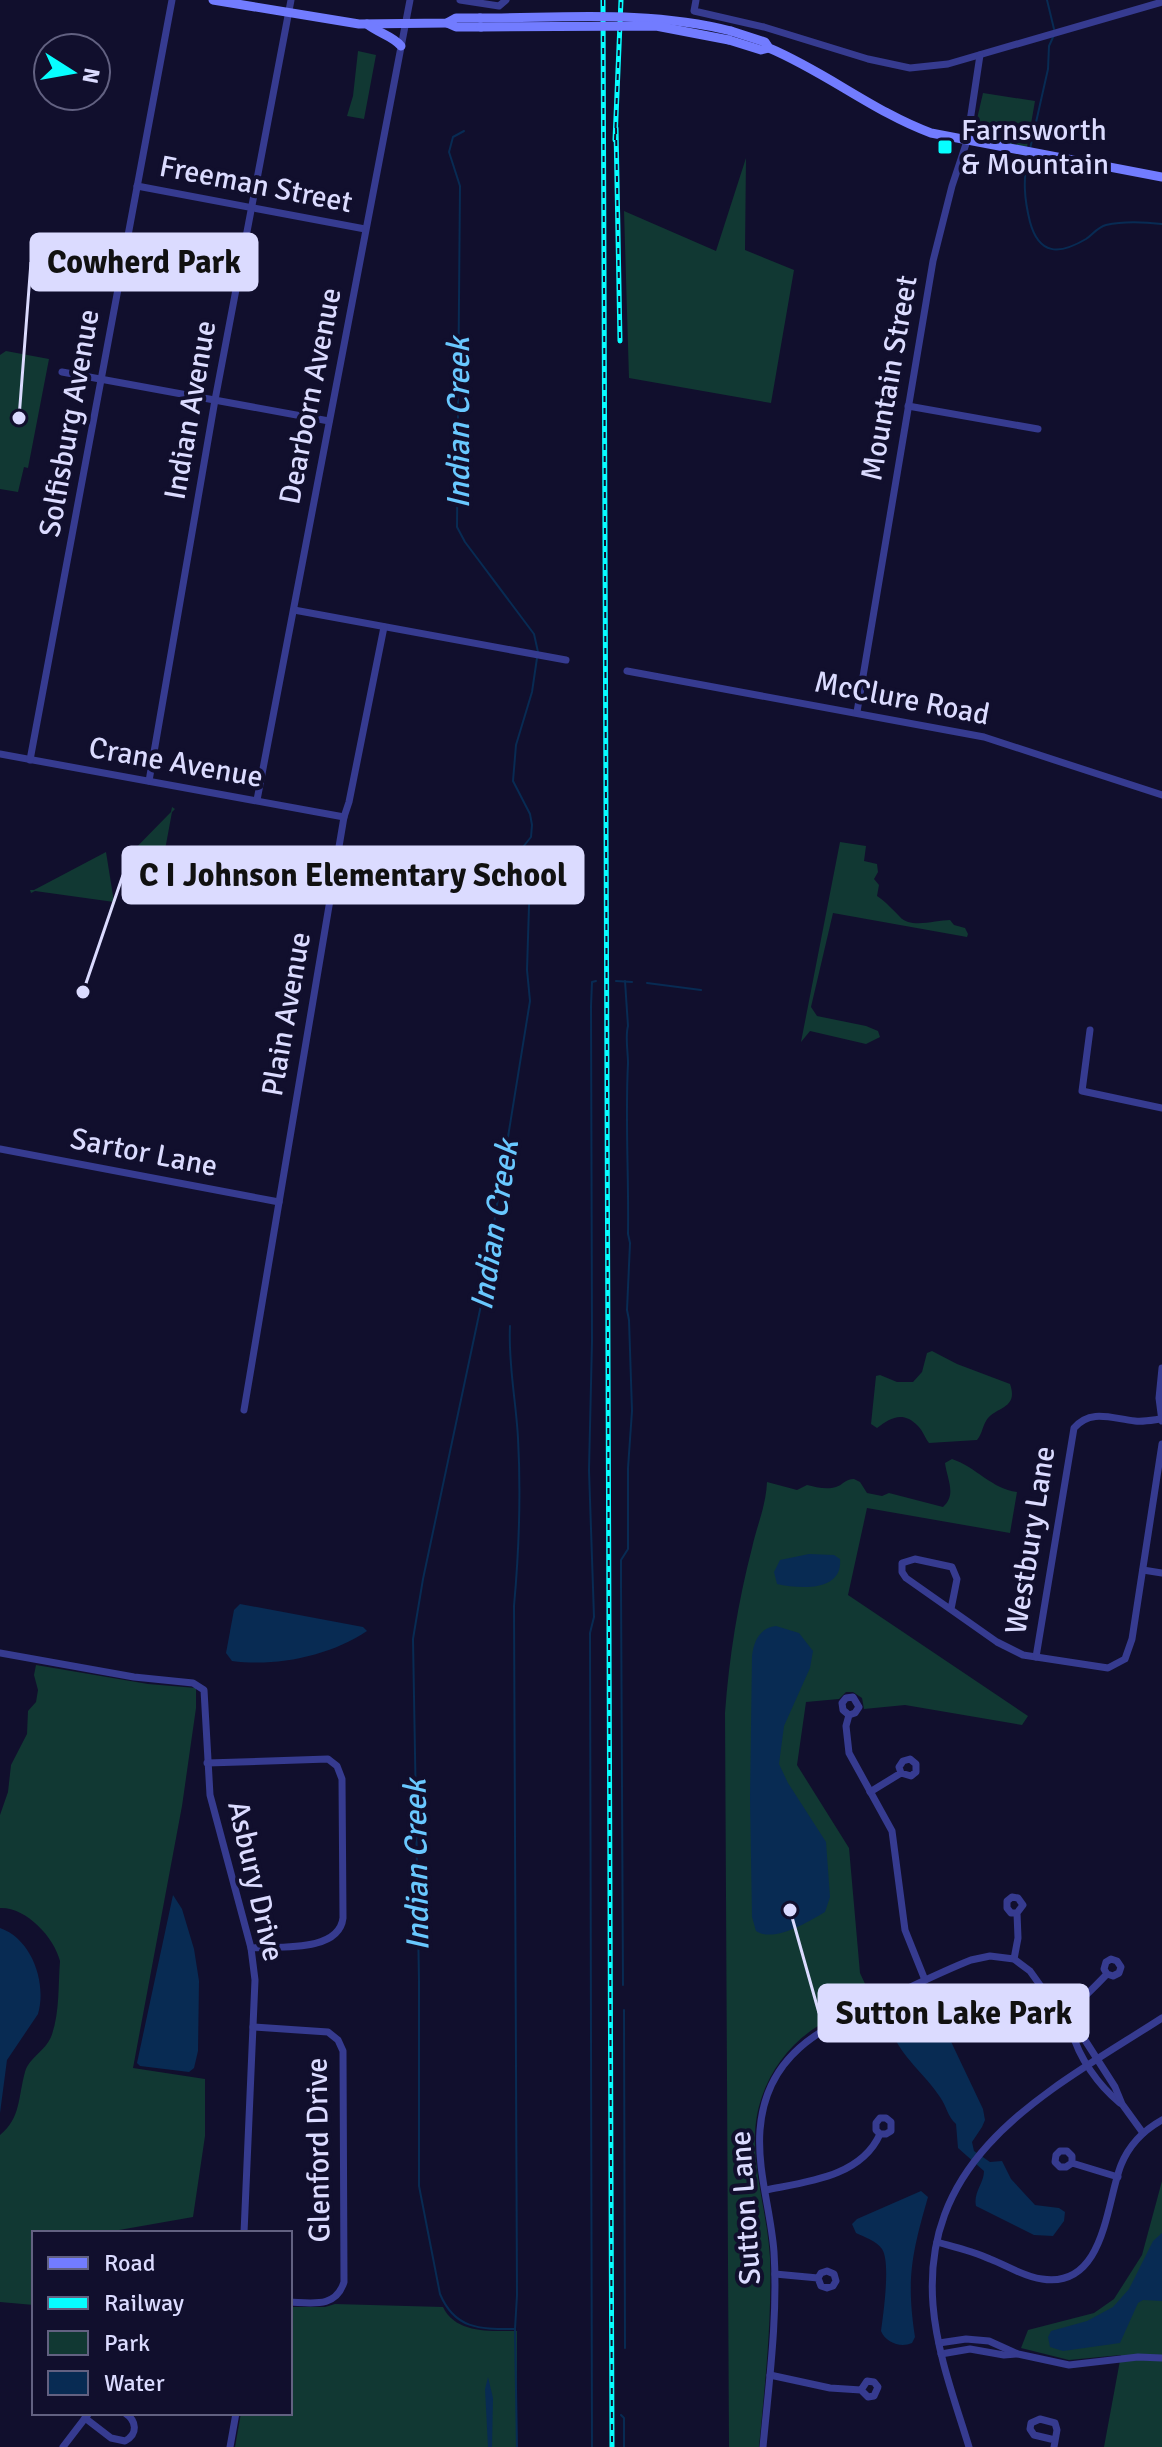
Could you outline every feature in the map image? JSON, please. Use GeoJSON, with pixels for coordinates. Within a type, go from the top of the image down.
{"type":"FeatureCollection","features":[{"type":"Feature","properties":{"kind":"main road"},"geometry":{"type":"LineString","coordinates":[[213,0],[367,24],[447,23],[456,18],[481,22],[642,17],[693,23],[765,42],[769,48],[906,123],[931,133],[1162,177]]}},
{"type":"Feature","properties":{"kind":"main road"},"geometry":{"type":"LineString","coordinates":[[367,24],[379,34],[396,39],[401,46]]}},
{"type":"Feature","properties":{"kind":"street","name":"Solfisburg Avenue"},"geometry":{"type":"LineString","coordinates":[[30,760],[172,0]]}},
{"type":"Feature","properties":{"kind":"street","name":"Indian Avenue"},"geometry":{"type":"LineString","coordinates":[[149,781],[215,400],[291,0]]}},
{"type":"Feature","properties":{"kind":"street","name":"Dearborn Avenue"},"geometry":{"type":"LineString","coordinates":[[257,800],[410,0]]}},
{"type":"Feature","properties":{"kind":"street"},"geometry":{"type":"LineString","coordinates":[[460,0],[499,6],[506,0]]}},
{"type":"Feature","properties":{"kind":"street"},"geometry":{"type":"LineString","coordinates":[[696,0],[694,11],[764,27],[893,65],[932,67],[1162,2]]}},
{"type":"Feature","properties":{"kind":"street","name":"Mountain Street"},"geometry":{"type":"LineString","coordinates":[[857,712],[933,261],[967,141],[980,55]]}},
{"type":"Feature","properties":{"kind":"street","name":"Freeman Street"},"geometry":{"type":"LineString","coordinates":[[137,186],[365,229]]}},
{"type":"Feature","properties":{"kind":"street"},"geometry":{"type":"LineString","coordinates":[[62,372],[329,421]]}},
{"type":"Feature","properties":{"kind":"street"},"geometry":{"type":"LineString","coordinates":[[908,406],[1038,429]]}},
{"type":"Feature","properties":{"kind":"street"},"geometry":{"type":"LineString","coordinates":[[294,610],[566,660]]}},
{"type":"Feature","properties":{"kind":"street","name":"Plain Avenue"},"geometry":{"type":"LineString","coordinates":[[244,1410],[344,817],[384,627]]}},
{"type":"Feature","properties":{"kind":"street","name":"McClure Road"},"geometry":{"type":"LineString","coordinates":[[627,671],[984,737],[1162,795]]}},
{"type":"Feature","properties":{"kind":"street","name":"Crane Avenue"},"geometry":{"type":"LineString","coordinates":[[0,754],[344,817]]}},
{"type":"Feature","properties":{"kind":"street"},"geometry":{"type":"LineString","coordinates":[[1090,1030],[1082,1091],[1162,1108]]}},
{"type":"Feature","properties":{"kind":"street","name":"Sartor Lane"},"geometry":{"type":"LineString","coordinates":[[0,1149],[279,1202]]}},
{"type":"Feature","properties":{"kind":"street"},"geometry":{"type":"LineString","coordinates":[[1162,1368],[1159,1398],[1162,1420]]}},
{"type":"Feature","properties":{"kind":"street","name":"Westbury Lane"},"geometry":{"type":"LineString","coordinates":[[1036,1657],[1074,1428],[1083,1419],[1094,1415],[1142,1422],[1162,1420]]}},
{"type":"Feature","properties":{"kind":"street"},"geometry":{"type":"LineString","coordinates":[[951,1609],[957,1579],[952,1567],[915,1559],[902,1563],[906,1578],[951,1609],[1011,1650],[1102,1668],[1120,1664],[1130,1647],[1162,1444]]}},
{"type":"Feature","properties":{"kind":"street"},"geometry":{"type":"LineString","coordinates":[[1143,1570],[1162,1573]]}},
{"type":"Feature","properties":{"kind":"street","name":"Asbury Drive"},"geometry":{"type":"LineString","coordinates":[[0,1653],[134,1677],[193,1683],[202,1686],[206,1695],[207,1763],[215,1822],[251,1948],[255,1980],[244,2231]]}},
{"type":"Feature","properties":{"kind":"street"},"geometry":{"type":"LineString","coordinates":[[849,1715],[846,1726],[849,1753],[892,1831],[905,1930],[925,1980]]}},
{"type":"Feature","properties":{"kind":"street"},"geometry":{"type":"LineString","coordinates":[[207,1763],[328,1759],[337,1766],[342,1779],[343,1918],[340,1930],[325,1942],[251,1948]]}},
{"type":"Feature","properties":{"kind":"street"},"geometry":{"type":"LineString","coordinates":[[870,1792],[901,1773]]}},
{"type":"Feature","properties":{"kind":"street"},"geometry":{"type":"LineString","coordinates":[[1017,1913],[1018,1938],[1014,1959],[1039,1980],[1072,2030],[1083,2037],[1115,2087],[1122,2104],[1143,2133]]}},
{"type":"Feature","properties":{"kind":"street","name":"Sutton Lane"},"geometry":{"type":"LineString","coordinates":[[763,2447],[775,2274],[759,2143],[761,2118],[770,2088],[785,2063],[816,2033],[976,1958],[1014,1959]]}},
{"type":"Feature","properties":{"kind":"street"},"geometry":{"type":"LineString","coordinates":[[1030,2029],[1061,2015],[1107,1974]]}},
{"type":"Feature","properties":{"kind":"street"},"geometry":{"type":"LineString","coordinates":[[969,2447],[941,2354],[932,2280],[937,2242],[949,2204],[980,2151],[1014,2118],[1162,2018]]}},
{"type":"Feature","properties":{"kind":"street","name":"Glenford Drive"},"geometry":{"type":"LineString","coordinates":[[253,2027],[328,2032],[338,2040],[343,2051],[344,2282],[339,2294],[326,2303],[292,2302]]}},
{"type":"Feature","properties":{"kind":"street"},"geometry":{"type":"LineString","coordinates":[[1072,2030],[1075,2043],[1107,2092],[1122,2104]]}},
{"type":"Feature","properties":{"kind":"street"},"geometry":{"type":"LineString","coordinates":[[937,2242],[972,2252],[1039,2279],[1063,2277],[1079,2269],[1096,2249],[1105,2228],[1126,2155],[1143,2133],[1162,2120]]}},
{"type":"Feature","properties":{"kind":"street"},"geometry":{"type":"LineString","coordinates":[[766,2190],[841,2171],[874,2145],[880,2134]]}},
{"type":"Feature","properties":{"kind":"street"},"geometry":{"type":"LineString","coordinates":[[1072,2163],[1118,2177]]}},
{"type":"Feature","properties":{"kind":"street"},"geometry":{"type":"LineString","coordinates":[[775,2274],[818,2278]]}},
{"type":"Feature","properties":{"kind":"street"},"geometry":{"type":"LineString","coordinates":[[939,2343],[978,2339],[998,2343],[1018,2354]]}},
{"type":"Feature","properties":{"kind":"street"},"geometry":{"type":"LineString","coordinates":[[941,2354],[970,2349],[1004,2355],[1018,2354],[1069,2365],[1138,2357],[1162,2358]]}},
{"type":"Feature","properties":{"kind":"street"},"geometry":{"type":"LineString","coordinates":[[770,2375],[830,2388],[861,2390]]}},
{"type":"Feature","properties":{"kind":"street"},"geometry":{"type":"LineString","coordinates":[[63,2447],[87,2416],[111,2438],[125,2441],[132,2436],[135,2426],[127,2415]]}},
{"type":"Feature","properties":{"kind":"street"},"geometry":{"type":"LineString","coordinates":[[230,2447],[236,2415]]}},
{"type":"Feature","properties":{"kind":"green space"},"geometry":{"type":"Polygon","coordinates":[[[358,51],[376,55],[364,119],[347,116],[353,96],[358,51]]]}},
{"type":"Feature","properties":{"kind":"green space"},"geometry":{"type":"Polygon","coordinates":[[[983,93],[1035,101],[1027,147],[1001,142],[979,131],[977,119],[983,93]]]}},
{"type":"Feature","properties":{"kind":"green space"},"geometry":{"type":"Polygon","coordinates":[[[746,158],[745,250],[794,270],[771,403],[629,378],[624,211],[716,251],[746,158]]]}},
{"type":"Feature","properties":{"kind":"green space"},"geometry":{"type":"Polygon","coordinates":[[[6,351],[49,359],[28,468],[24,467],[18,492],[0,489],[0,355],[6,351]]]}},
{"type":"Feature","properties":{"kind":"green space"},"geometry":{"type":"Polygon","coordinates":[[[172,807],[175,809],[160,877],[138,870],[124,860],[171,812],[172,807]]]}},
{"type":"Feature","properties":{"kind":"green space"},"geometry":{"type":"Polygon","coordinates":[[[840,842],[866,846],[864,861],[877,864],[878,872],[874,879],[879,885],[877,896],[905,921],[950,920],[954,925],[965,928],[968,934],[967,937],[833,913],[811,1007],[817,1016],[866,1026],[878,1031],[880,1037],[866,1044],[810,1031],[801,1042],[840,842]]]}},
{"type":"Feature","properties":{"kind":"green space"},"geometry":{"type":"Polygon","coordinates":[[[106,852],[114,902],[35,891],[31,893],[30,890],[106,852]]]}},
{"type":"Feature","properties":{"kind":"green space"},"geometry":{"type":"Polygon","coordinates":[[[932,1351],[1010,1384],[1012,1392],[1009,1403],[990,1416],[977,1440],[929,1443],[918,1426],[902,1417],[877,1428],[871,1424],[876,1376],[897,1382],[913,1382],[922,1372],[927,1353],[932,1351]]]}},
{"type":"Feature","properties":{"kind":"green space"},"geometry":{"type":"Polygon","coordinates":[[[952,1459],[1000,1487],[1017,1492],[1010,1533],[867,1508],[848,1595],[1028,1716],[1022,1725],[905,1705],[864,1709],[862,1698],[853,1692],[846,1692],[839,1699],[806,1702],[797,1765],[849,1848],[860,1973],[872,1999],[831,2018],[791,2048],[771,2076],[758,2109],[755,2126],[757,2172],[770,2258],[768,2353],[759,2447],[729,2447],[725,1713],[735,1630],[747,1568],[767,1482],[797,1490],[807,1485],[832,1488],[854,1479],[867,1493],[882,1496],[889,1493],[943,1507],[950,1497],[945,1463],[952,1459]]]}},
{"type":"Feature","properties":{"kind":"green space"},"geometry":{"type":"Polygon","coordinates":[[[36,1665],[148,1684],[196,1688],[182,1806],[133,2068],[205,2079],[205,2136],[193,2217],[113,2231],[32,2231],[32,2305],[0,2302],[0,2135],[12,2122],[27,2067],[51,2037],[57,2009],[60,1961],[52,1942],[38,1925],[20,1912],[0,1908],[0,1815],[8,1792],[11,1765],[27,1734],[28,1711],[36,1702],[38,1690],[34,1675],[36,1665]]]}},
{"type":"Feature","properties":{"kind":"green space"},"geometry":{"type":"Polygon","coordinates":[[[1162,2181],[1162,2447],[1104,2447],[1121,2355],[1069,2360],[1021,2348],[1028,2330],[1094,2313],[1114,2299],[1142,2255],[1162,2181]]]}},
{"type":"Feature","properties":{"kind":"green space"},"geometry":{"type":"Polygon","coordinates":[[[335,2304],[443,2307],[449,2316],[465,2326],[486,2331],[517,2331],[517,2447],[235,2447],[241,2415],[292,2415],[292,2307],[335,2304]]]}},
{"type":"Feature","properties":{"kind":"water"},"geometry":{"type":"Polygon","coordinates":[[[809,1554],[834,1555],[840,1559],[835,1578],[818,1586],[777,1584],[774,1572],[780,1560],[809,1554]]]}},
{"type":"Feature","properties":{"kind":"water"},"geometry":{"type":"Polygon","coordinates":[[[240,1604],[363,1627],[367,1631],[336,1647],[302,1658],[266,1662],[232,1661],[226,1653],[234,1610],[240,1604]]]}},
{"type":"Feature","properties":{"kind":"water"},"geometry":{"type":"Polygon","coordinates":[[[776,1626],[799,1633],[813,1651],[810,1668],[784,1726],[779,1764],[826,1842],[830,1897],[825,1912],[810,1921],[781,1933],[763,1934],[756,1931],[752,1917],[752,1656],[759,1636],[766,1629],[776,1626]]]}},
{"type":"Feature","properties":{"kind":"water"},"geometry":{"type":"Polygon","coordinates":[[[173,1895],[182,1909],[194,1949],[199,1981],[198,2051],[194,2068],[189,2072],[140,2066],[137,2063],[173,1895]]]}},
{"type":"Feature","properties":{"kind":"water"},"geometry":{"type":"Polygon","coordinates":[[[0,1928],[21,1942],[28,1952],[38,1976],[40,2002],[38,2014],[7,2060],[0,2113],[0,1928]]]}},
{"type":"Feature","properties":{"kind":"water"},"geometry":{"type":"Polygon","coordinates":[[[927,2003],[936,2010],[983,2109],[985,2120],[972,2142],[974,2151],[990,2162],[1002,2161],[1011,2179],[1035,2205],[1059,2208],[1065,2212],[1064,2221],[1053,2236],[1034,2235],[976,2206],[984,2171],[958,2148],[956,2124],[891,2030],[896,2013],[927,2003]]]}},
{"type":"Feature","properties":{"kind":"water"},"geometry":{"type":"Polygon","coordinates":[[[921,2191],[928,2197],[912,2266],[915,2337],[912,2343],[899,2345],[886,2339],[881,2331],[886,2289],[885,2256],[877,2244],[856,2233],[852,2224],[921,2191]]]}},
{"type":"Feature","properties":{"kind":"water"},"geometry":{"type":"Polygon","coordinates":[[[1162,2233],[1162,2301],[1143,2300],[1138,2303],[1120,2343],[1063,2351],[1050,2347],[1048,2337],[1051,2331],[1087,2321],[1113,2307],[1129,2289],[1153,2241],[1162,2233]]]}},
{"type":"Feature","properties":{"kind":"water"},"geometry":{"type":"Polygon","coordinates":[[[488,2377],[493,2398],[492,2447],[488,2447],[485,2389],[488,2377]]]}},
{"type":"Feature","properties":{"kind":"waterway"},"geometry":{"type":"LineString","coordinates":[[1047,0],[1054,29]]}},
{"type":"Feature","properties":{"kind":"waterway"},"geometry":{"type":"LineString","coordinates":[[1030,149],[1048,69],[1049,46],[1054,35]]}},
{"type":"Feature","properties":{"kind":"waterway","name":"Indian Creek"},"geometry":{"type":"LineString","coordinates":[[464,131],[453,137],[449,152],[460,186],[457,527],[534,634],[538,652]]}},
{"type":"Feature","properties":{"kind":"waterway"},"geometry":{"type":"LineString","coordinates":[[1028,155],[1026,205],[1034,233],[1045,246],[1051,249],[1067,248],[1106,225],[1134,222],[1162,224]]}},
{"type":"Feature","properties":{"kind":"waterway","name":"Indian Creek"},"geometry":{"type":"LineString","coordinates":[[510,1326],[519,1480],[514,1606],[517,2295],[515,2329],[491,2329],[461,2321],[446,2306],[440,2294],[419,2186],[413,1639],[480,1310],[530,1001],[527,970],[530,874],[521,861],[523,847],[531,837],[532,825],[530,814],[513,781],[516,745],[532,692],[537,658]]}},
{"type":"Feature","properties":{"kind":"waterway"},"geometry":{"type":"LineString","coordinates":[[592,2447],[590,1633],[594,1617],[589,1470],[592,1341],[591,1006],[592,982],[596,981]]}},
{"type":"Feature","properties":{"kind":"waterway"},"geometry":{"type":"LineString","coordinates":[[616,981],[632,982]]}},
{"type":"Feature","properties":{"kind":"waterway"},"geometry":{"type":"LineString","coordinates":[[623,1985],[621,1560],[628,1549],[632,1411],[627,1310],[630,1243],[625,981]]}},
{"type":"Feature","properties":{"kind":"waterway"},"geometry":{"type":"LineString","coordinates":[[647,983],[701,990]]}},
{"type":"Feature","properties":{"kind":"waterway"},"geometry":{"type":"LineString","coordinates":[[624,2010],[625,2348]]}},
{"type":"Feature","properties":{"kind":"waterway"},"geometry":{"type":"LineString","coordinates":[[515,2329],[517,2447]]}},
{"type":"Feature","properties":{"kind":"waterway"},"geometry":{"type":"LineString","coordinates":[[621,2415],[624,2418],[624,2447]]}},
{"type":"Feature","properties":{"kind":"railway"},"geometry":{"type":"LineString","coordinates":[[603,0],[612,2447]]}},
{"type":"Feature","properties":{"kind":"railway"},"geometry":{"type":"LineString","coordinates":[[615,140],[621,0]]}},
{"type":"Feature","properties":{"kind":"railway"},"geometry":{"type":"LineString","coordinates":[[616,128],[620,341]]}},
{"type":"Feature","properties":{"kind":"place","name":"Farnsworth & Mountain"},"geometry":{"type":"Point","coordinates":[945,147]}},
{"type":"Feature","properties":{"kind":"place","name":"Cowherd Park"},"geometry":{"type":"Point","coordinates":[19,418]}},
{"type":"Feature","properties":{"kind":"place","name":"C I Johnson Elementary School"},"geometry":{"type":"Point","coordinates":[83,992]}},
{"type":"Feature","properties":{"kind":"place","name":"Sutton Lake Park"},"geometry":{"type":"Point","coordinates":[790,1910]}}]}
